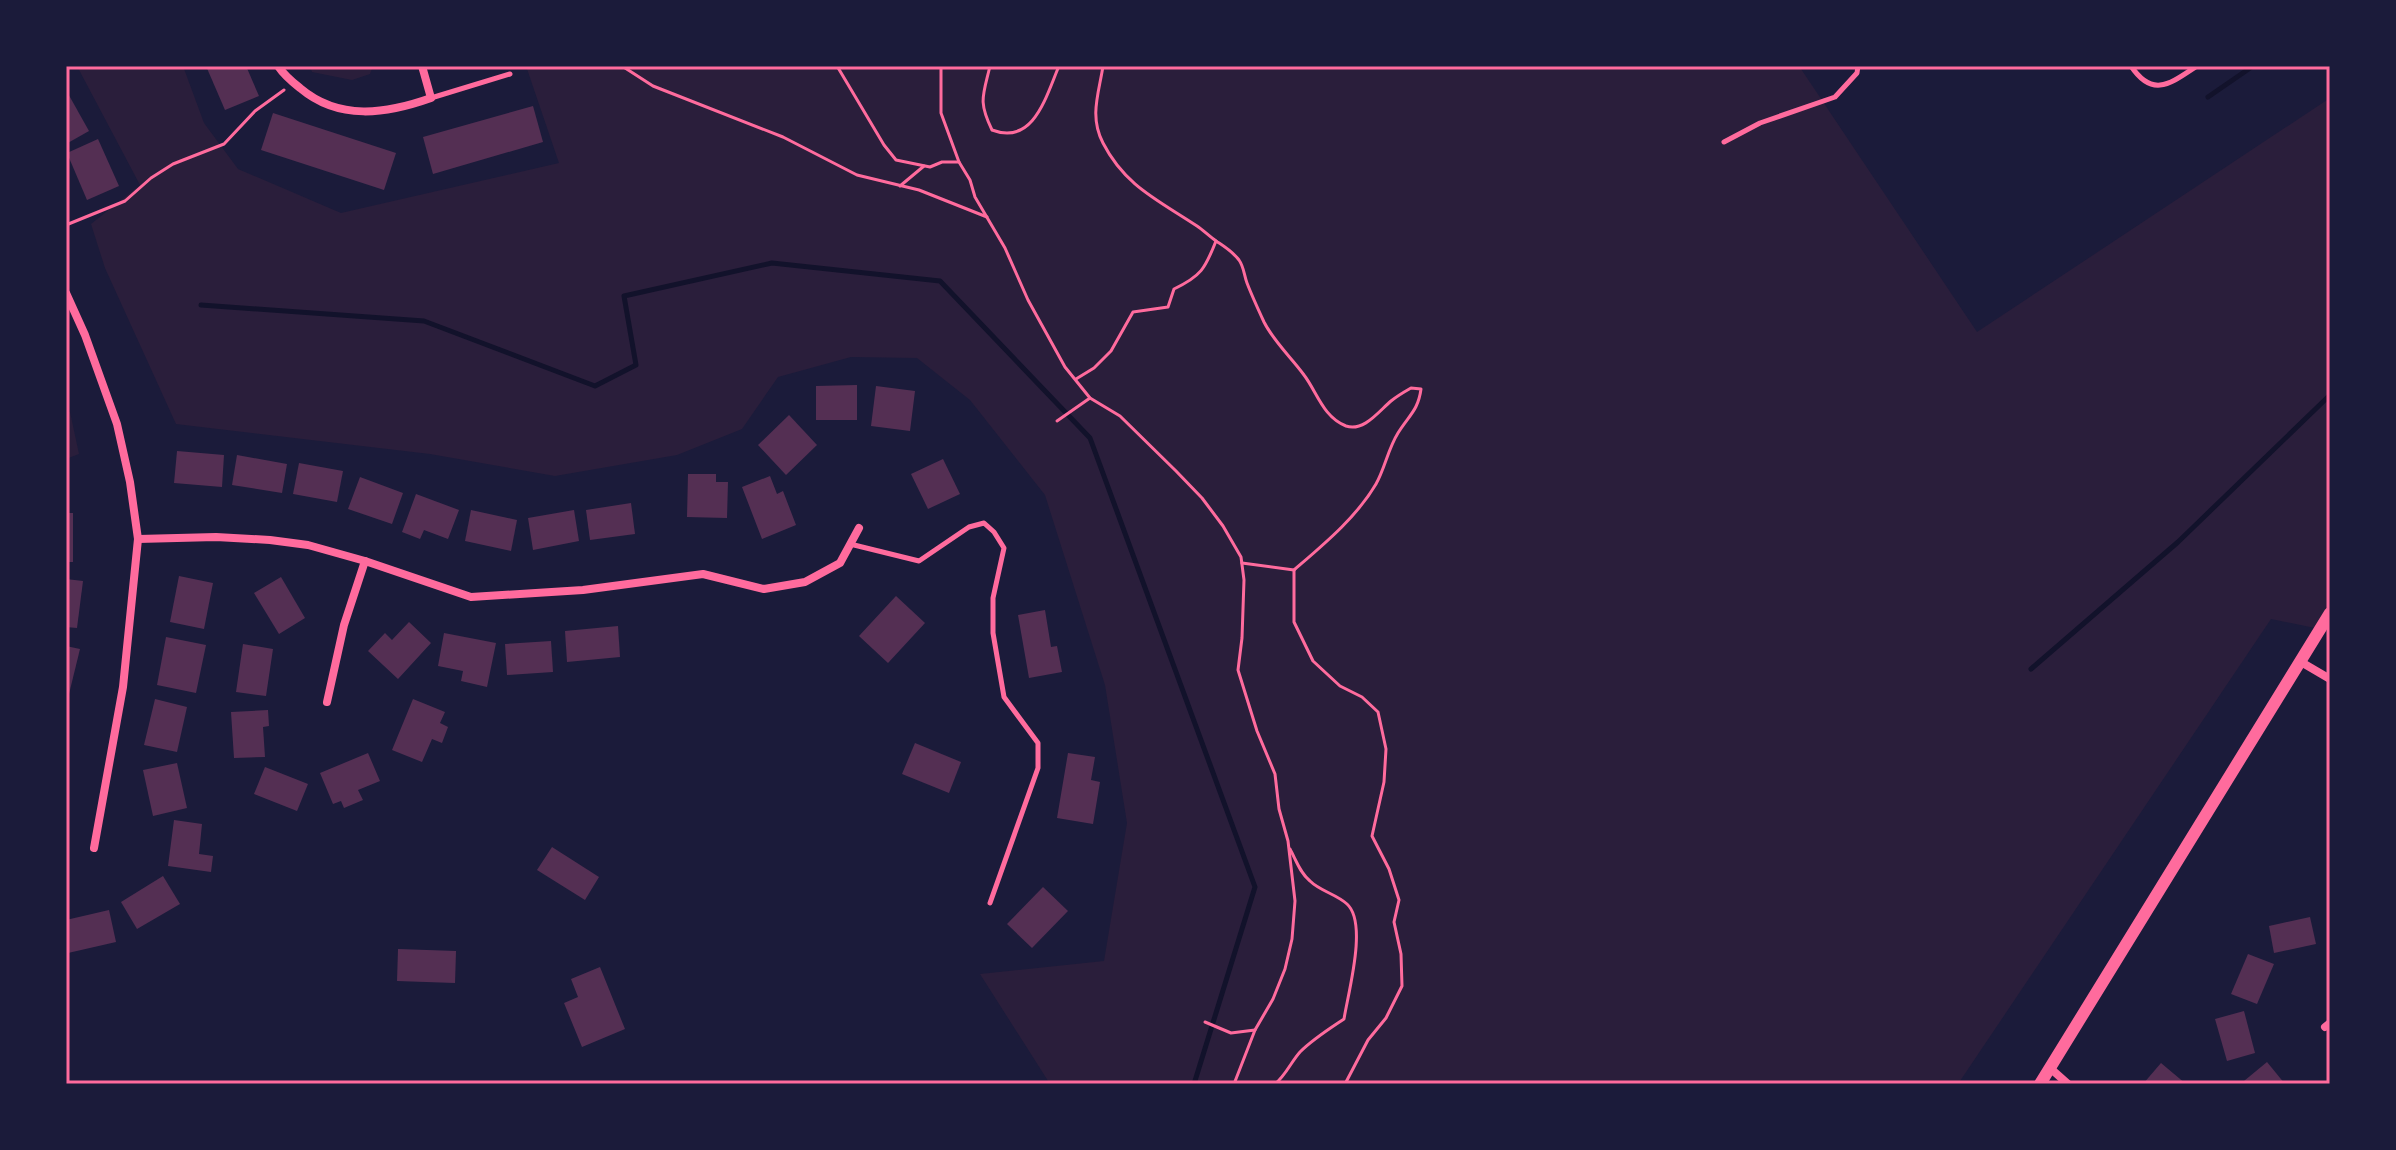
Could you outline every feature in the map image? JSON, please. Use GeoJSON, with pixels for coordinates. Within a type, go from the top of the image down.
{"type":"FeatureCollection","features":[{"type":"Feature","properties":{"kind":"street"},"geometry":{"type":"LineString","coordinates":[[278,66],[283,75],[328,107],[358,113],[411,105],[431,98],[422,66]]}},
{"type":"Feature","properties":{"kind":"street"},"geometry":{"type":"LineString","coordinates":[[66,293],[85,335],[117,424],[138,539],[123,687],[94,848]]}},
{"type":"Feature","properties":{"kind":"street"},"geometry":{"type":"LineString","coordinates":[[138,539],[216,537],[308,545],[471,597],[583,590],[703,574],[764,589],[805,582],[840,563],[859,528]]}},
{"type":"Feature","properties":{"kind":"street"},"geometry":{"type":"LineString","coordinates":[[327,702],[344,625],[365,561]]}},
{"type":"Feature","properties":{"kind":"street"},"geometry":{"type":"LineString","coordinates":[[2040,1084],[2301,662],[2325,633],[2330,613]]}},
{"type":"Feature","properties":{"kind":"street"},"geometry":{"type":"LineString","coordinates":[[2301,662],[2330,679]]}},
{"type":"Feature","properties":{"kind":"street"},"geometry":{"type":"LineString","coordinates":[[2050,1068],[2068,1084]]}},
{"type":"Feature","properties":{"kind":"lane"},"geometry":{"type":"LineString","coordinates":[[1724,142],[1760,123],[1835,97],[1857,73],[1858,66]]}},
{"type":"Feature","properties":{"kind":"lane"},"geometry":{"type":"LineString","coordinates":[[2131,66],[2139,78],[2155,86],[2173,82],[2197,66]]}},
{"type":"Feature","properties":{"kind":"lane"},"geometry":{"type":"LineString","coordinates":[[431,98],[510,74]]}},
{"type":"Feature","properties":{"kind":"lane"},"geometry":{"type":"LineString","coordinates":[[850,544],[919,561],[969,527],[984,523],[1004,548],[993,598],[993,633],[1004,697],[1038,743],[1038,768],[990,903]]}},
{"type":"Feature","properties":{"kind":"path"},"geometry":{"type":"LineString","coordinates":[[622,66],[653,86],[783,137],[857,175],[932,195],[988,217]]}},
{"type":"Feature","properties":{"kind":"path"},"geometry":{"type":"LineString","coordinates":[[837,66],[896,160],[930,167],[942,162],[959,162]]}},
{"type":"Feature","properties":{"kind":"path"},"geometry":{"type":"LineString","coordinates":[[941,66],[941,113],[959,162],[1065,367],[1090,398],[1120,416],[1202,498],[1241,557],[1244,580],[1238,670],[1257,731],[1275,774],[1279,809],[1289,847],[1295,901],[1292,939],[1285,969],[1273,999],[1255,1030],[1234,1084]]}},
{"type":"Feature","properties":{"kind":"path"},"geometry":{"type":"LineString","coordinates":[[990,66],[983,93],[983,111],[992,130],[1002,134],[1018,132],[1032,123],[1059,66]]}},
{"type":"Feature","properties":{"kind":"path"},"geometry":{"type":"LineString","coordinates":[[1103,66],[1095,110],[1101,139],[1111,156],[1137,188],[1199,227],[1228,248],[1241,263],[1266,325],[1305,376],[1317,400],[1331,415],[1346,426],[1359,426],[1411,388],[1421,389],[1416,410],[1385,457],[1376,483],[1333,535],[1294,570],[1294,622],[1313,661],[1340,686],[1362,697],[1378,712],[1386,749],[1384,782],[1372,836],[1389,869],[1399,900],[1394,922],[1401,954],[1402,986],[1345,1084]]}},
{"type":"Feature","properties":{"kind":"path"},"geometry":{"type":"LineString","coordinates":[[66,225],[125,201],[173,164],[224,144],[255,111],[293,82]]}},
{"type":"Feature","properties":{"kind":"path"},"geometry":{"type":"LineString","coordinates":[[900,186],[924,166]]}},
{"type":"Feature","properties":{"kind":"path"},"geometry":{"type":"LineString","coordinates":[[1075,379],[1094,368],[1111,351],[1133,312],[1168,307],[1174,289],[1193,280],[1207,264],[1216,241]]}},
{"type":"Feature","properties":{"kind":"path"},"geometry":{"type":"LineString","coordinates":[[1057,421],[1090,398]]}},
{"type":"Feature","properties":{"kind":"path"},"geometry":{"type":"LineString","coordinates":[[1242,563],[1294,570]]}},
{"type":"Feature","properties":{"kind":"path"},"geometry":{"type":"LineString","coordinates":[[1275,1084],[1285,1075],[1298,1054],[1344,1019],[1357,953],[1350,907],[1312,883],[1302,873],[1289,847]]}},
{"type":"Feature","properties":{"kind":"path"},"geometry":{"type":"LineString","coordinates":[[1205,1022],[1231,1033],[1255,1030]]}},
{"type":"Feature","properties":{"kind":"shaded area"},"geometry":{"type":"Polygon","coordinates":[[[77,66],[183,66],[204,123],[238,169],[341,213],[559,163],[526,66],[1799,66],[1977,332],[2330,98],[2330,613],[2320,629],[2271,619],[1958,1084],[1050,1084],[980,974],[1104,961],[1127,823],[1105,685],[1045,495],[970,400],[917,358],[851,357],[778,377],[742,429],[677,455],[555,476],[430,454],[176,424],[105,268],[91,224],[140,185],[77,66]]]}},
{"type":"Feature","properties":{"kind":"shaded area"},"geometry":{"type":"Polygon","coordinates":[[[310,66],[373,66],[370,74],[352,80],[312,72],[310,66]]]}},
{"type":"Feature","properties":{"kind":"shaded area"},"geometry":{"type":"Polygon","coordinates":[[[66,412],[70,412],[79,454],[66,459],[66,412]]]}},
{"type":"Feature","properties":{"kind":"building"},"geometry":{"type":"Polygon","coordinates":[[[206,66],[246,66],[259,96],[225,110],[206,66]]]}},
{"type":"Feature","properties":{"kind":"building"},"geometry":{"type":"Polygon","coordinates":[[[66,90],[89,131],[66,144],[66,90]]]}},
{"type":"Feature","properties":{"kind":"building"},"geometry":{"type":"Polygon","coordinates":[[[533,106],[543,142],[433,174],[423,137],[533,106]]]}},
{"type":"Feature","properties":{"kind":"building"},"geometry":{"type":"Polygon","coordinates":[[[273,113],[396,153],[384,190],[261,150],[273,113]]]}},
{"type":"Feature","properties":{"kind":"building"},"geometry":{"type":"Polygon","coordinates":[[[98,139],[119,186],[87,200],[67,153],[98,139]]]}},
{"type":"Feature","properties":{"kind":"building"},"geometry":{"type":"Polygon","coordinates":[[[857,385],[857,420],[816,420],[816,386],[857,385]]]}},
{"type":"Feature","properties":{"kind":"building"},"geometry":{"type":"Polygon","coordinates":[[[876,386],[915,391],[910,431],[871,426],[876,386]]]}},
{"type":"Feature","properties":{"kind":"building"},"geometry":{"type":"Polygon","coordinates":[[[789,415],[817,445],[786,475],[758,445],[789,415]]]}},
{"type":"Feature","properties":{"kind":"building"},"geometry":{"type":"Polygon","coordinates":[[[177,451],[224,455],[222,487],[174,483],[177,451]]]}},
{"type":"Feature","properties":{"kind":"building"},"geometry":{"type":"Polygon","coordinates":[[[237,455],[287,464],[282,493],[232,485],[237,455]]]}},
{"type":"Feature","properties":{"kind":"building"},"geometry":{"type":"Polygon","coordinates":[[[943,459],[960,494],[928,509],[911,474],[943,459]]]}},
{"type":"Feature","properties":{"kind":"building"},"geometry":{"type":"Polygon","coordinates":[[[299,463],[343,471],[337,502],[293,494],[299,463]]]}},
{"type":"Feature","properties":{"kind":"building"},"geometry":{"type":"Polygon","coordinates":[[[688,474],[716,474],[716,482],[728,482],[727,518],[687,517],[688,474]]]}},
{"type":"Feature","properties":{"kind":"building"},"geometry":{"type":"Polygon","coordinates":[[[770,476],[777,494],[783,491],[796,525],[762,539],[742,487],[770,476]]]}},
{"type":"Feature","properties":{"kind":"building"},"geometry":{"type":"Polygon","coordinates":[[[360,477],[403,493],[392,524],[348,509],[360,477]]]}},
{"type":"Feature","properties":{"kind":"building"},"geometry":{"type":"Polygon","coordinates":[[[416,494],[459,510],[448,539],[424,530],[420,539],[402,532],[416,494]]]}},
{"type":"Feature","properties":{"kind":"building"},"geometry":{"type":"Polygon","coordinates":[[[631,503],[635,534],[590,540],[586,510],[631,503]]]}},
{"type":"Feature","properties":{"kind":"building"},"geometry":{"type":"Polygon","coordinates":[[[471,510],[517,520],[511,551],[465,541],[471,510]]]}},
{"type":"Feature","properties":{"kind":"building"},"geometry":{"type":"Polygon","coordinates":[[[574,510],[579,541],[533,550],[528,518],[574,510]]]}},
{"type":"Feature","properties":{"kind":"building"},"geometry":{"type":"Polygon","coordinates":[[[66,513],[73,513],[73,562],[66,562],[66,513]]]}},
{"type":"Feature","properties":{"kind":"building"},"geometry":{"type":"Polygon","coordinates":[[[179,576],[213,583],[204,629],[170,622],[179,576]]]}},
{"type":"Feature","properties":{"kind":"building"},"geometry":{"type":"Polygon","coordinates":[[[281,577],[305,618],[279,634],[254,593],[281,577]]]}},
{"type":"Feature","properties":{"kind":"building"},"geometry":{"type":"Polygon","coordinates":[[[66,579],[83,581],[77,628],[66,627],[66,579]]]}},
{"type":"Feature","properties":{"kind":"building"},"geometry":{"type":"Polygon","coordinates":[[[896,596],[925,623],[888,663],[859,636],[896,596]]]}},
{"type":"Feature","properties":{"kind":"building"},"geometry":{"type":"Polygon","coordinates":[[[1045,610],[1051,647],[1057,646],[1062,672],[1029,678],[1018,615],[1045,610]]]}},
{"type":"Feature","properties":{"kind":"building"},"geometry":{"type":"Polygon","coordinates":[[[409,622],[431,643],[398,679],[368,651],[385,633],[392,640],[409,622]]]}},
{"type":"Feature","properties":{"kind":"building"},"geometry":{"type":"Polygon","coordinates":[[[618,626],[620,657],[567,662],[565,631],[618,626]]]}},
{"type":"Feature","properties":{"kind":"building"},"geometry":{"type":"Polygon","coordinates":[[[444,633],[496,643],[487,687],[461,681],[463,671],[438,666],[444,633]]]}},
{"type":"Feature","properties":{"kind":"building"},"geometry":{"type":"Polygon","coordinates":[[[166,637],[206,645],[196,693],[157,685],[166,637]]]}},
{"type":"Feature","properties":{"kind":"building"},"geometry":{"type":"Polygon","coordinates":[[[551,641],[553,672],[507,675],[505,644],[551,641]]]}},
{"type":"Feature","properties":{"kind":"building"},"geometry":{"type":"Polygon","coordinates":[[[243,644],[273,649],[266,696],[236,692],[243,644]]]}},
{"type":"Feature","properties":{"kind":"building"},"geometry":{"type":"Polygon","coordinates":[[[66,646],[80,649],[69,694],[66,693],[66,646]]]}},
{"type":"Feature","properties":{"kind":"building"},"geometry":{"type":"Polygon","coordinates":[[[155,699],[187,707],[177,752],[144,745],[155,699]]]}},
{"type":"Feature","properties":{"kind":"building"},"geometry":{"type":"Polygon","coordinates":[[[413,699],[445,712],[440,723],[448,727],[442,743],[432,739],[422,762],[392,750],[413,699]]]}},
{"type":"Feature","properties":{"kind":"building"},"geometry":{"type":"Polygon","coordinates":[[[268,710],[269,726],[263,727],[265,757],[234,758],[231,712],[268,710]]]}},
{"type":"Feature","properties":{"kind":"building"},"geometry":{"type":"Polygon","coordinates":[[[915,743],[961,762],[949,793],[902,774],[915,743]]]}},
{"type":"Feature","properties":{"kind":"building"},"geometry":{"type":"Polygon","coordinates":[[[368,753],[380,781],[358,790],[363,800],[344,808],[341,801],[333,804],[320,773],[368,753]]]}},
{"type":"Feature","properties":{"kind":"building"},"geometry":{"type":"Polygon","coordinates":[[[1068,753],[1095,757],[1091,780],[1100,782],[1093,824],[1057,818],[1068,753]]]}},
{"type":"Feature","properties":{"kind":"building"},"geometry":{"type":"Polygon","coordinates":[[[177,763],[187,808],[153,816],[143,770],[177,763]]]}},
{"type":"Feature","properties":{"kind":"building"},"geometry":{"type":"Polygon","coordinates":[[[265,767],[308,784],[297,811],[254,794],[265,767]]]}},
{"type":"Feature","properties":{"kind":"building"},"geometry":{"type":"Polygon","coordinates":[[[174,820],[202,824],[199,854],[213,856],[211,872],[168,866],[174,820]]]}},
{"type":"Feature","properties":{"kind":"building"},"geometry":{"type":"Polygon","coordinates":[[[552,847],[599,877],[585,900],[537,870],[552,847]]]}},
{"type":"Feature","properties":{"kind":"building"},"geometry":{"type":"Polygon","coordinates":[[[163,876],[180,904],[137,929],[121,902],[163,876]]]}},
{"type":"Feature","properties":{"kind":"building"},"geometry":{"type":"Polygon","coordinates":[[[1043,887],[1068,911],[1032,948],[1007,924],[1043,887]]]}},
{"type":"Feature","properties":{"kind":"building"},"geometry":{"type":"Polygon","coordinates":[[[109,910],[116,942],[68,953],[66,920],[109,910]]]}},
{"type":"Feature","properties":{"kind":"building"},"geometry":{"type":"Polygon","coordinates":[[[2310,917],[2316,944],[2274,953],[2269,926],[2310,917]]]}},
{"type":"Feature","properties":{"kind":"building"},"geometry":{"type":"Polygon","coordinates":[[[398,949],[456,951],[455,983],[397,981],[398,949]]]}},
{"type":"Feature","properties":{"kind":"building"},"geometry":{"type":"Polygon","coordinates":[[[2248,954],[2274,964],[2257,1004],[2231,994],[2248,954]]]}},
{"type":"Feature","properties":{"kind":"building"},"geometry":{"type":"Polygon","coordinates":[[[600,967],[625,1029],[582,1047],[564,1003],[578,997],[571,979],[600,967]]]}},
{"type":"Feature","properties":{"kind":"building"},"geometry":{"type":"Polygon","coordinates":[[[2244,1011],[2255,1053],[2227,1061],[2215,1019],[2244,1011]]]}},
{"type":"Feature","properties":{"kind":"building"},"geometry":{"type":"Polygon","coordinates":[[[2267,1062],[2285,1084],[2246,1084],[2244,1081],[2267,1062]]]}},
{"type":"Feature","properties":{"kind":"building"},"geometry":{"type":"Polygon","coordinates":[[[2161,1063],[2186,1084],[2143,1084],[2161,1063]]]}},
{"type":"Feature","properties":{"kind":"waterway"},"geometry":{"type":"LineString","coordinates":[[2208,97],[2253,66]]}},
{"type":"Feature","properties":{"kind":"waterway"},"geometry":{"type":"LineString","coordinates":[[201,305],[424,321],[595,386],[636,365],[624,296],[772,263],[940,281],[1090,438],[1255,887],[1194,1084]]}},
{"type":"Feature","properties":{"kind":"waterway"},"geometry":{"type":"LineString","coordinates":[[2031,669],[2178,542],[2330,395]]}}]}
